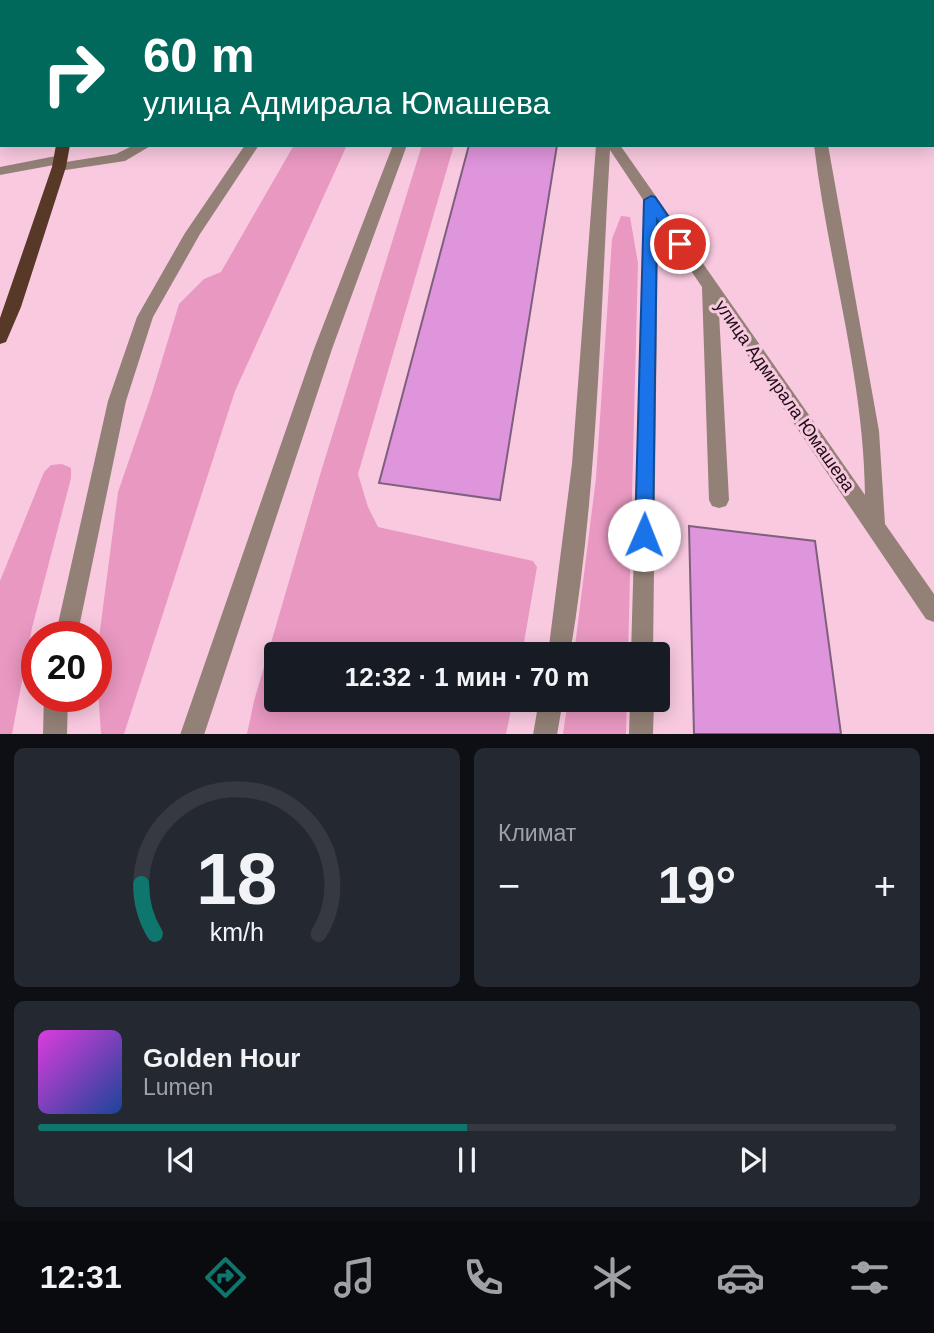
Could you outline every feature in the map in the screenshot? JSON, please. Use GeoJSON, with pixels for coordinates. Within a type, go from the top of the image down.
{"type":"FeatureCollection","features":[{"type":"Feature","properties":{"kind":"main road"},"geometry":{"type":"LineString","coordinates":[[0,338],[13,307],[61,157]]}},
{"type":"Feature","properties":{"kind":"street"},"geometry":{"type":"LineString","coordinates":[[0,171],[61,157],[120,158],[141,147]]}},
{"type":"Feature","properties":{"kind":"street"},"geometry":{"type":"LineString","coordinates":[[69,621],[117,401],[145,317],[193,233],[251,147]]}},
{"type":"Feature","properties":{"kind":"street"},"geometry":{"type":"LineString","coordinates":[[192,734],[323,349],[399,147]]}},
{"type":"Feature","properties":{"kind":"street"},"geometry":{"type":"LineString","coordinates":[[560,642],[568,595],[579,476],[603,147]]}},
{"type":"Feature","properties":{"kind":"street","name":"улица Адмирала Юмашева"},"geometry":{"type":"LineString","coordinates":[[614,147],[934,612]]}},
{"type":"Feature","properties":{"kind":"street"},"geometry":{"type":"LineString","coordinates":[[821,147],[868,416],[876,482],[875,527]]}},
{"type":"Feature","properties":{"kind":"street"},"geometry":{"type":"LineString","coordinates":[[642,642],[651,200]]}},
{"type":"Feature","properties":{"kind":"street"},"geometry":{"type":"LineString","coordinates":[[710,288],[719,500]]}},
{"type":"Feature","properties":{"kind":"street"},"geometry":{"type":"LineString","coordinates":[[55,734],[56,712]]}},
{"type":"Feature","properties":{"kind":"street"},"geometry":{"type":"LineString","coordinates":[[545,734],[549,712]]}},
{"type":"Feature","properties":{"kind":"street"},"geometry":{"type":"LineString","coordinates":[[641,734],[642,712]]}},
{"type":"Feature","properties":{"kind":"shaded area"},"geometry":{"type":"Polygon","coordinates":[[[293,147],[346,147],[235,391],[124,734],[101,734],[99,712],[112,712],[112,621],[101,621],[118,492],[179,304],[204,279],[221,272],[293,147]]]}},
{"type":"Feature","properties":{"kind":"shaded area"},"geometry":{"type":"Polygon","coordinates":[[[421,147],[453,147],[358,474],[368,507],[378,527],[533,561],[537,567],[524,642],[271,642],[421,147]]]}},
{"type":"Feature","properties":{"kind":"shaded area"},"geometry":{"type":"Polygon","coordinates":[[[621,216],[630,217],[638,263],[628,642],[576,642],[596,478],[612,239],[621,216]]]}},
{"type":"Feature","properties":{"kind":"shaded area"},"geometry":{"type":"Polygon","coordinates":[[[62,464],[71,468],[71,478],[34,621],[21,621],[21,686],[12,734],[0,734],[0,581],[44,472],[51,465],[62,464]]]}},
{"type":"Feature","properties":{"kind":"shaded area"},"geometry":{"type":"Polygon","coordinates":[[[264,667],[264,712],[511,712],[506,734],[247,734],[264,667]]]}},
{"type":"Feature","properties":{"kind":"shaded area"},"geometry":{"type":"Polygon","coordinates":[[[566,712],[627,712],[626,734],[563,734],[566,712]]]}},
{"type":"Feature","properties":{"kind":"building"},"geometry":{"type":"Polygon","coordinates":[[[468,147],[557,147],[500,500],[379,483],[468,147]]]}},
{"type":"Feature","properties":{"kind":"building"},"geometry":{"type":"Polygon","coordinates":[[[689,526],[815,541],[841,734],[694,734],[689,526]]]}},
{"type":"Feature","properties":{"kind":"route"},"geometry":{"type":"LineString","coordinates":[[644,535],[651,200],[680,244]]}}]}
